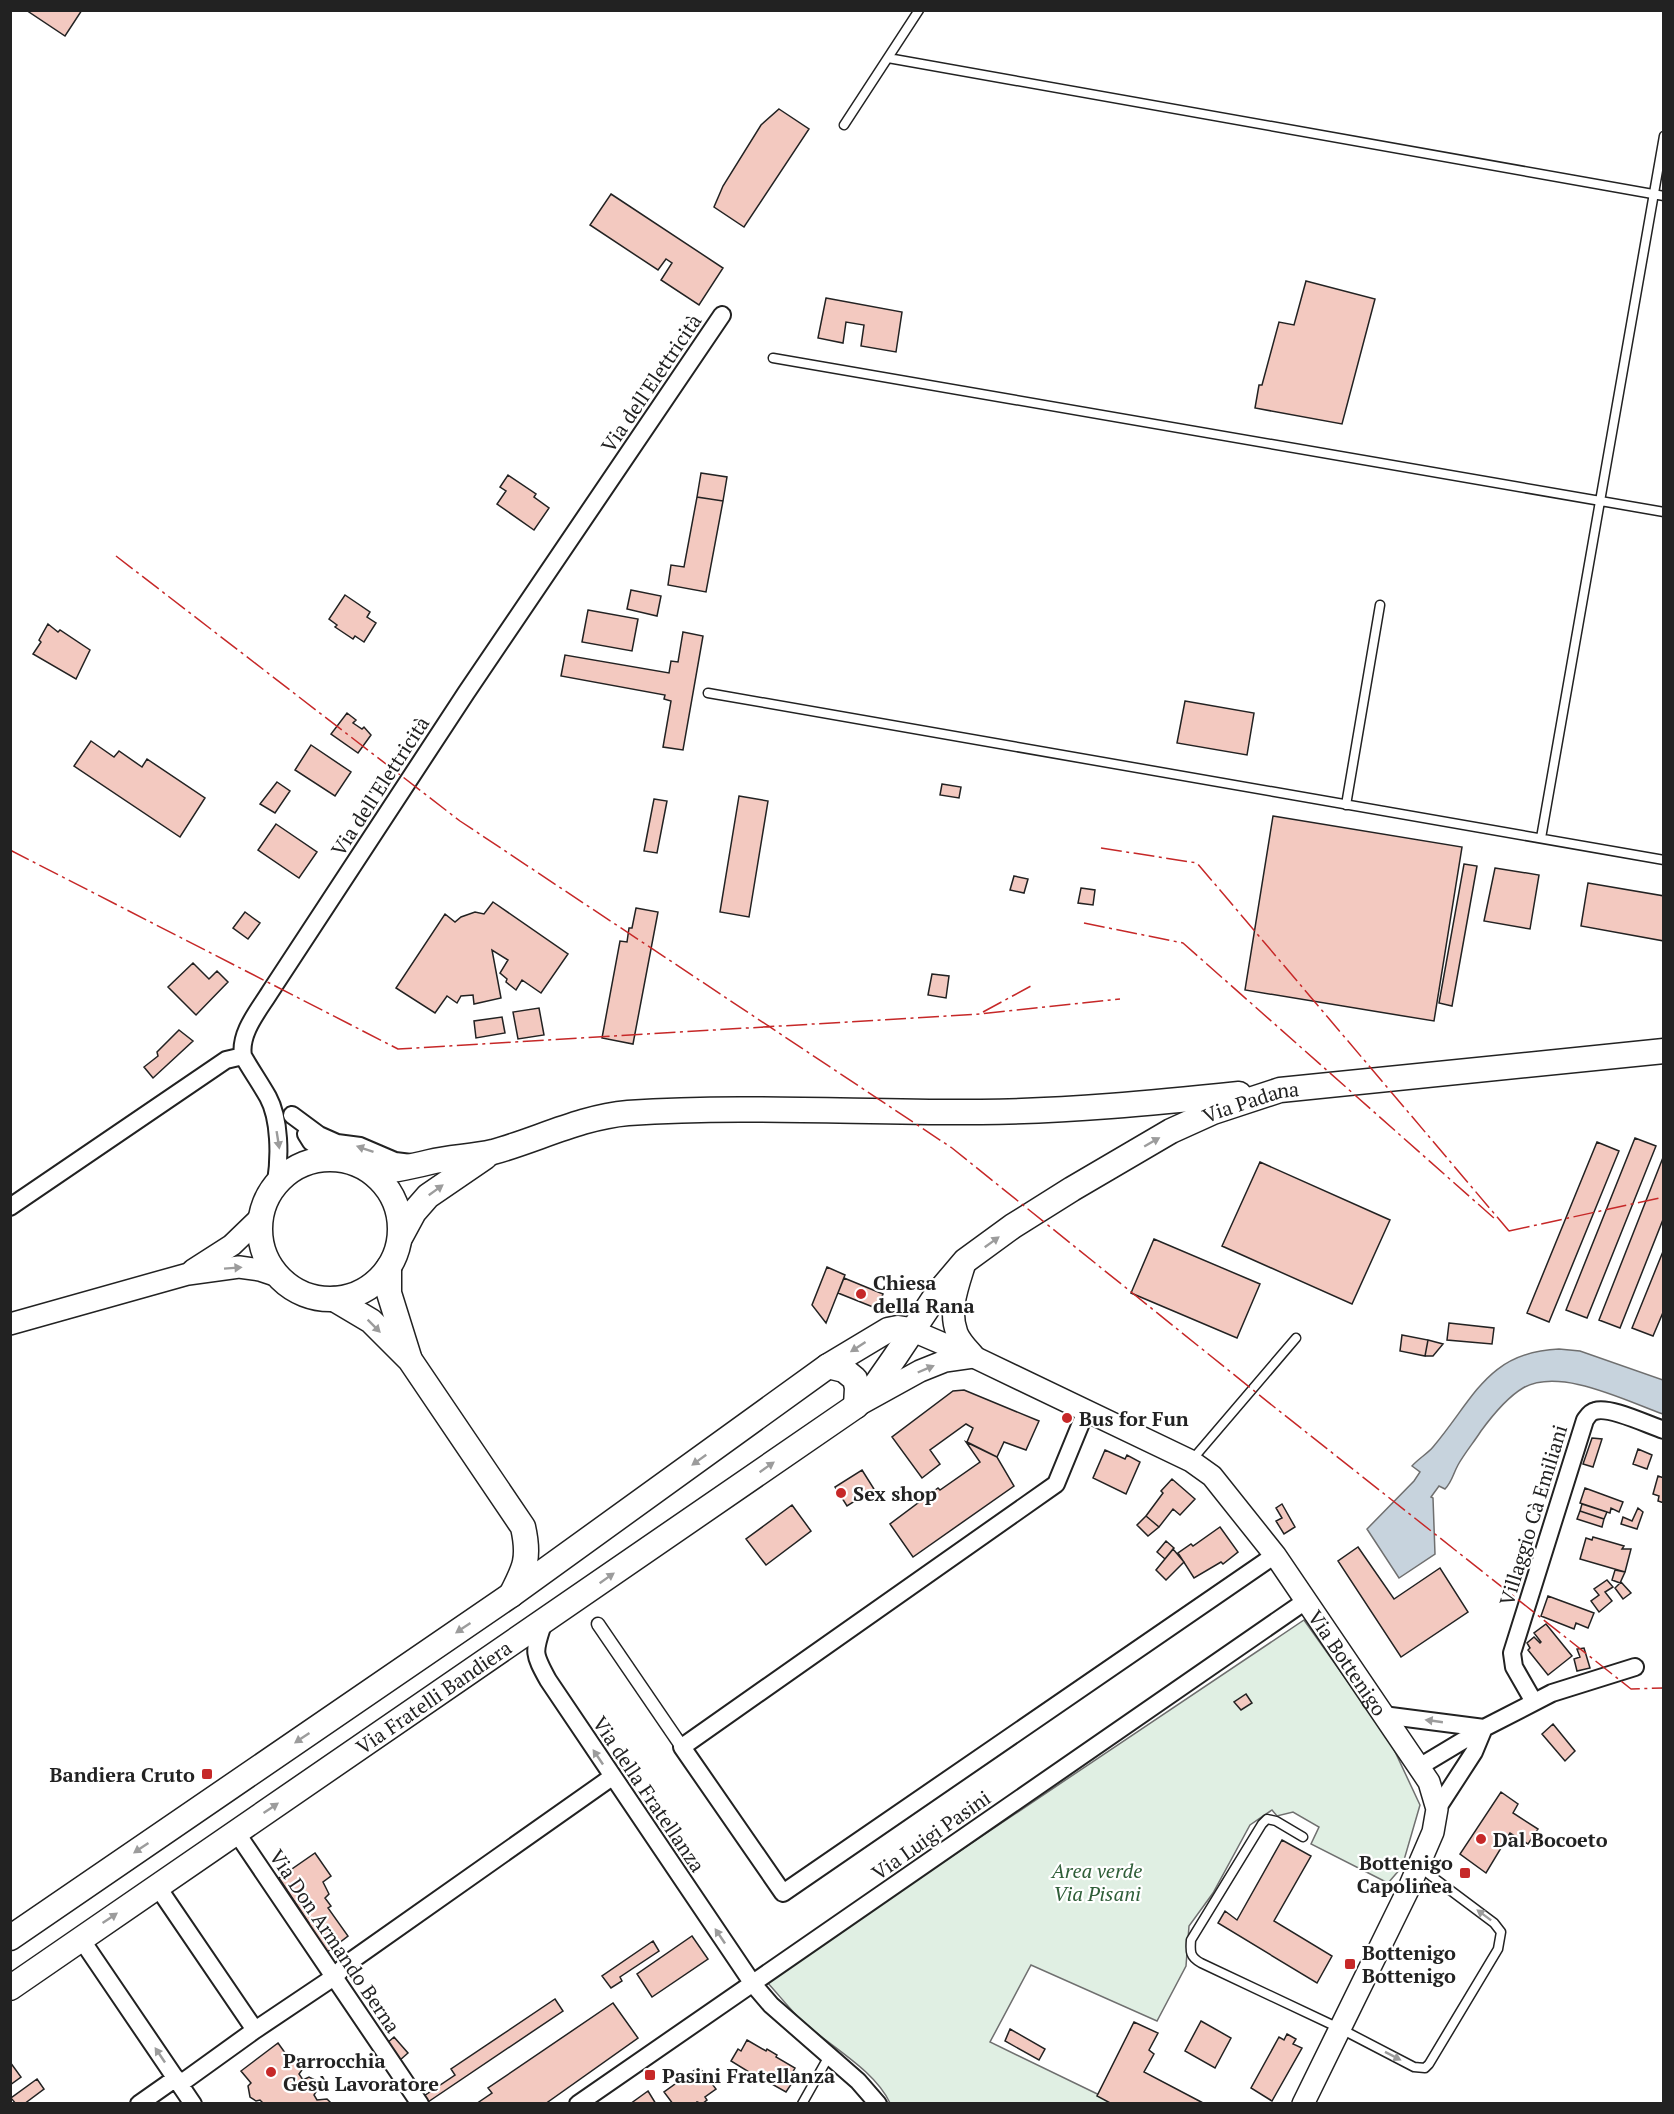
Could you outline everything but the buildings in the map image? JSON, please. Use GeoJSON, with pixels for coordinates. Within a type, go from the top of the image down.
{"type":"FeatureCollection","features":[{"type":"Feature","properties":{"kind":"main road","name":"Via Padana"},"geometry":{"type":"LineString","coordinates":[[911,1330],[965,1261],[1013,1226],[1172,1131],[1213,1112],[1280,1089],[1664,1051]]}},
{"type":"Feature","properties":{"kind":"main road"},"geometry":{"type":"LineString","coordinates":[[372,1172],[394,1171],[492,1152],[579,1124],[624,1114],[755,1109],[980,1112],[1056,1110],[1127,1106],[1280,1089]]}},
{"type":"Feature","properties":{"kind":"main road"},"geometry":{"type":"LineString","coordinates":[[401,1236],[399,1212],[389,1190],[372,1172],[354,1162],[334,1158],[313,1160],[293,1168],[276,1182],[266,1199],[260,1218],[260,1239],[266,1259],[278,1276],[294,1289],[313,1297],[334,1299],[356,1295],[374,1284],[389,1267],[397,1253],[401,1236],[414,1212],[428,1196],[492,1152]]}},
{"type":"Feature","properties":{"kind":"main road"},"geometry":{"type":"LineString","coordinates":[[389,1267],[389,1293],[410,1360]]}},
{"type":"Feature","properties":{"kind":"main road"},"geometry":{"type":"LineString","coordinates":[[334,1299],[371,1321],[410,1360],[523,1527],[551,1551],[566,1555]]}},
{"type":"Feature","properties":{"kind":"main road","name":"Via Fratelli Bandiera"},"geometry":{"type":"LineString","coordinates":[[10,1938],[511,1595],[828,1366],[888,1330],[898,1328],[911,1330],[895,1358],[872,1390],[856,1406],[10,1988]]}},
{"type":"Feature","properties":{"kind":"main road"},"geometry":{"type":"LineString","coordinates":[[828,1366],[844,1370],[855,1378],[856,1406]]}},
{"type":"Feature","properties":{"kind":"main road"},"geometry":{"type":"LineString","coordinates":[[511,1595],[526,1560],[528,1547],[523,1527]]}},
{"type":"Feature","properties":{"kind":"street","name":"Via dell'Elettricità"},"geometry":{"type":"LineString","coordinates":[[243,1056],[242,1048],[246,1033],[270,992],[466,693],[722,315]]}},
{"type":"Feature","properties":{"kind":"street"},"geometry":{"type":"LineString","coordinates":[[10,1207],[226,1060],[243,1056],[269,1098],[280,1149],[276,1182]]}},
{"type":"Feature","properties":{"kind":"street"},"geometry":{"type":"LineString","coordinates":[[269,1098],[319,1136],[337,1143],[360,1146],[395,1161],[421,1165]]}},
{"type":"Feature","properties":{"kind":"street"},"geometry":{"type":"LineString","coordinates":[[292,1115],[311,1142],[334,1158]]}},
{"type":"Feature","properties":{"kind":"street"},"geometry":{"type":"LineString","coordinates":[[188,1274],[232,1245],[260,1218]]}},
{"type":"Feature","properties":{"kind":"street"},"geometry":{"type":"LineString","coordinates":[[965,1261],[955,1295],[952,1316],[957,1335],[974,1357]]}},
{"type":"Feature","properties":{"kind":"street"},"geometry":{"type":"LineString","coordinates":[[10,1324],[188,1274],[239,1267],[278,1276]]}},
{"type":"Feature","properties":{"kind":"street","name":"Via Fratelli Bandiera"},"geometry":{"type":"LineString","coordinates":[[911,1330],[974,1357]]}},
{"type":"Feature","properties":{"kind":"street","name":"Via Fratelli Bandiera"},"geometry":{"type":"LineString","coordinates":[[856,1406],[920,1371],[945,1361],[974,1357]]}},
{"type":"Feature","properties":{"kind":"street","name":"Via Bottenigo"},"geometry":{"type":"LineString","coordinates":[[974,1357],[1191,1461],[1212,1476],[1275,1555],[1307,1600],[1429,1782],[1437,1809]]}},
{"type":"Feature","properties":{"kind":"street"},"geometry":{"type":"LineString","coordinates":[[682,1747],[1056,1484],[1086,1411]]}},
{"type":"Feature","properties":{"kind":"street","name":"Villaggio Cà Emiliani"},"geometry":{"type":"LineString","coordinates":[[1528,1705],[1514,1666],[1512,1653],[1585,1420],[1592,1412],[1609,1411],[1664,1430]]}},
{"type":"Feature","properties":{"kind":"street"},"geometry":{"type":"LineString","coordinates":[[598,1623],[783,1893],[1275,1555]]}},
{"type":"Feature","properties":{"kind":"street","name":"Via Luigi Pasini"},"geometry":{"type":"LineString","coordinates":[[578,2103],[1307,1600]]}},
{"type":"Feature","properties":{"kind":"street","name":"Via della Fratellanza"},"geometry":{"type":"LineString","coordinates":[[544,1621],[535,1650],[538,1662],[555,1693],[753,1984],[764,1999],[867,2090],[878,2103]]}},
{"type":"Feature","properties":{"kind":"street"},"geometry":{"type":"LineString","coordinates":[[1419,1767],[1489,1725],[1552,1693],[1635,1667]]}},
{"type":"Feature","properties":{"kind":"street"},"geometry":{"type":"LineString","coordinates":[[1383,1715],[1489,1725]]}},
{"type":"Feature","properties":{"kind":"street"},"geometry":{"type":"LineString","coordinates":[[1303,2103],[1341,2029],[1418,1866],[1433,1832],[1437,1809],[1489,1725]]}},
{"type":"Feature","properties":{"kind":"street"},"geometry":{"type":"LineString","coordinates":[[139,2103],[178,2081],[334,1977],[348,1963],[612,1777]]}},
{"type":"Feature","properties":{"kind":"street","name":"Via Don Armando Berna"},"geometry":{"type":"LineString","coordinates":[[236,1832],[420,2103]]}},
{"type":"Feature","properties":{"kind":"street"},"geometry":{"type":"LineString","coordinates":[[157,1886],[255,2030]]}},
{"type":"Feature","properties":{"kind":"street"},"geometry":{"type":"LineString","coordinates":[[81,1939],[193,2103]]}},
{"type":"Feature","properties":{"kind":"lane"},"geometry":{"type":"LineString","coordinates":[[844,125],[919,10]]}},
{"type":"Feature","properties":{"kind":"lane"},"geometry":{"type":"LineString","coordinates":[[888,58],[1664,196]]}},
{"type":"Feature","properties":{"kind":"lane"},"geometry":{"type":"LineString","coordinates":[[1540,838],[1664,136]]}},
{"type":"Feature","properties":{"kind":"lane"},"geometry":{"type":"LineString","coordinates":[[773,358],[1664,512]]}},
{"type":"Feature","properties":{"kind":"lane"},"geometry":{"type":"LineString","coordinates":[[1346,805],[1380,605]]}},
{"type":"Feature","properties":{"kind":"lane"},"geometry":{"type":"LineString","coordinates":[[708,693],[1664,860]]}},
{"type":"Feature","properties":{"kind":"lane"},"geometry":{"type":"LineString","coordinates":[[1191,1461],[1296,1338]]}},
{"type":"Feature","properties":{"kind":"lane"},"geometry":{"type":"LineString","coordinates":[[1303,1837],[1276,1821],[1268,1819],[1262,1824],[1191,1940],[1190,1953],[1195,1960],[1201,1963],[1341,2029],[1414,2067],[1425,2068],[1498,1949],[1501,1932],[1494,1923],[1418,1866]]}},
{"type":"Feature","properties":{"kind":"lane"},"geometry":{"type":"LineString","coordinates":[[802,2103],[829,2056]]}},
{"type":"Feature","properties":{"kind":"green space","name":"Area verde Via Pisani"},"geometry":{"type":"Polygon","coordinates":[[[1304,1620],[1390,1741],[1420,1805],[1402,1867],[1388,1883],[1311,1844],[1319,1827],[1293,1812],[1277,1816],[1272,1810],[1250,1825],[1213,1893],[1189,1926],[1186,1966],[1157,2021],[1031,1965],[990,2042],[1116,2103],[890,2103],[873,2079],[801,2020],[766,1981],[1304,1620]]]}},
{"type":"Feature","properties":{"kind":"shaded area"},"geometry":{"type":"Polygon","coordinates":[[[1559,1349],[1580,1351],[1663,1380],[1663,1414],[1593,1388],[1574,1384],[1555,1381],[1523,1388],[1505,1402],[1485,1425],[1460,1461],[1445,1489],[1439,1486],[1431,1497],[1433,1498],[1435,1554],[1399,1578],[1367,1529],[1414,1481],[1420,1472],[1412,1466],[1433,1447],[1484,1381],[1515,1359],[1535,1352],[1559,1349]]]}},
{"type":"Feature","properties":{"kind":"power"},"geometry":{"type":"LineString","coordinates":[[116,556],[460,821],[952,1148],[1631,1689],[1664,1688]]}},
{"type":"Feature","properties":{"kind":"power"},"geometry":{"type":"LineString","coordinates":[[1101,848],[1197,863],[1509,1231]]}},
{"type":"Feature","properties":{"kind":"power"},"geometry":{"type":"LineString","coordinates":[[10,850],[398,1049],[980,1014],[1120,999]]}},
{"type":"Feature","properties":{"kind":"power"},"geometry":{"type":"LineString","coordinates":[[1084,923],[1183,943],[1495,1219]]}},
{"type":"Feature","properties":{"kind":"power"},"geometry":{"type":"LineString","coordinates":[[983,1012],[1031,986]]}},
{"type":"Feature","properties":{"kind":"power"},"geometry":{"type":"LineString","coordinates":[[1509,1231],[1664,1197]]}},
{"type":"Feature","properties":{"kind":"place","name":"Chiesa della Rana"},"geometry":{"type":"Point","coordinates":[861,1294]}},
{"type":"Feature","properties":{"kind":"place","name":"Bus for Fun"},"geometry":{"type":"Point","coordinates":[1067,1418]}},
{"type":"Feature","properties":{"kind":"place","name":"Sex shop"},"geometry":{"type":"Point","coordinates":[841,1493]}},
{"type":"Feature","properties":{"kind":"place","name":"Bandiera Cruto"},"geometry":{"type":"Point","coordinates":[207,1774]}},
{"type":"Feature","properties":{"kind":"place","name":"Dal Bocoeto"},"geometry":{"type":"Point","coordinates":[1481,1839]}},
{"type":"Feature","properties":{"kind":"place","name":"Bottenigo Capolinea"},"geometry":{"type":"Point","coordinates":[1465,1873]}},
{"type":"Feature","properties":{"kind":"place","name":"Bottenigo Bottenigo"},"geometry":{"type":"Point","coordinates":[1350,1964]}},
{"type":"Feature","properties":{"kind":"place","name":"Parrocchia Gesù Lavoratore"},"geometry":{"type":"Point","coordinates":[271,2072]}},
{"type":"Feature","properties":{"kind":"place","name":"Pasini Fratellanza"},"geometry":{"type":"Point","coordinates":[650,2075]}}]}
